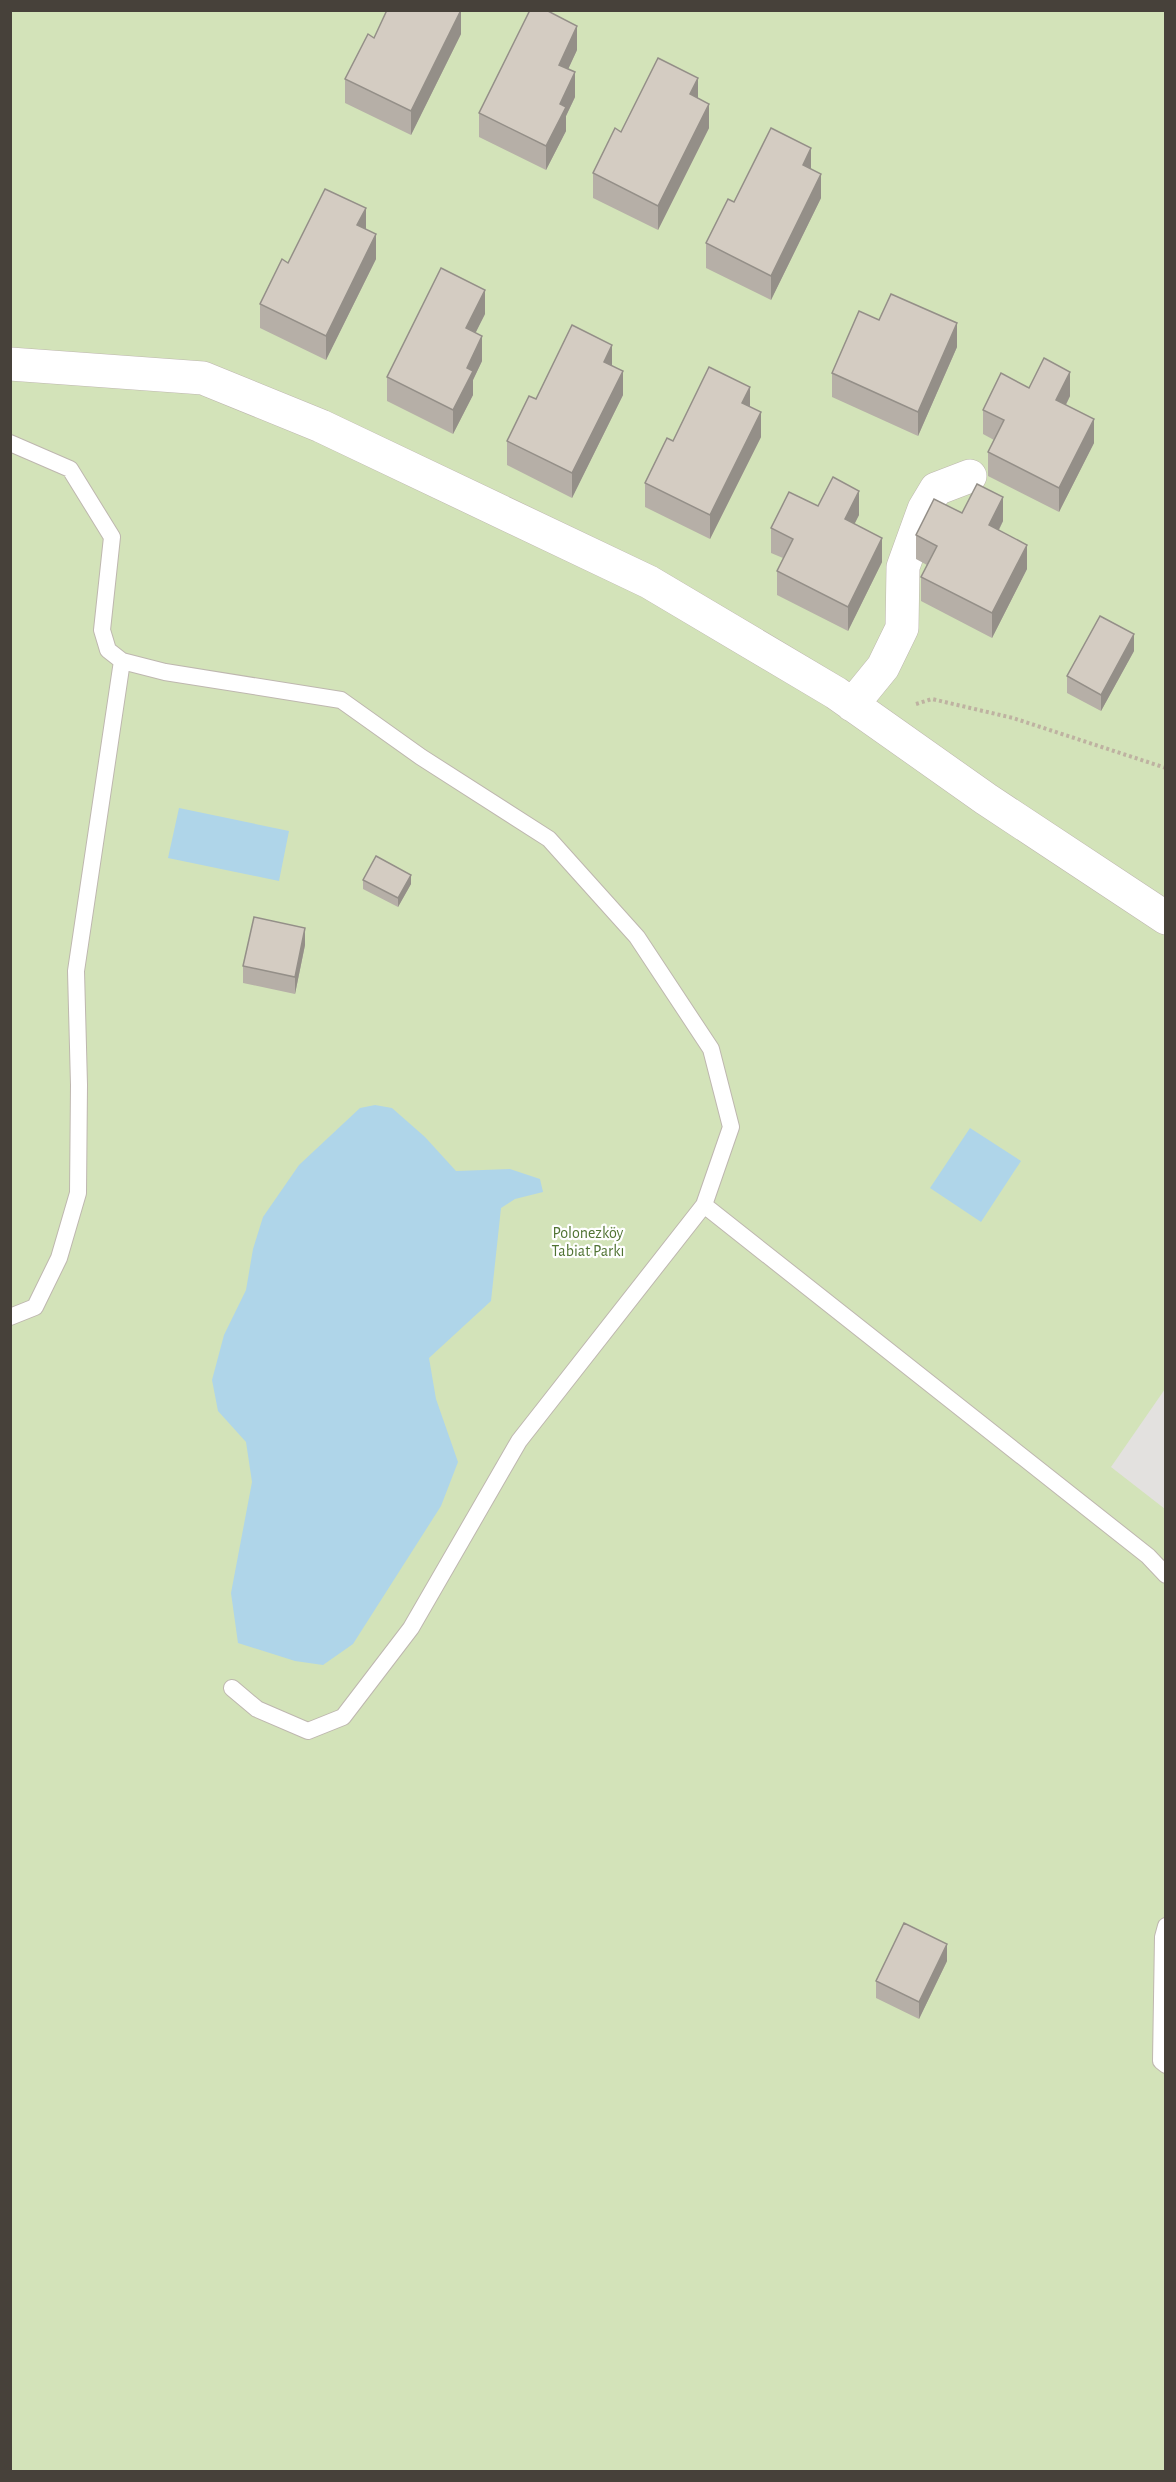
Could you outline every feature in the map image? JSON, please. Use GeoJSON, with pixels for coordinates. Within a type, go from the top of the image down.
{"type":"FeatureCollection","features":[{"type":"Feature","properties":{"kind":"street"},"geometry":{"type":"LineString","coordinates":[[10,364],[203,378],[310,422],[650,582],[861,711],[986,799],[1166,918]]}},
{"type":"Feature","properties":{"kind":"street"},"geometry":{"type":"LineString","coordinates":[[861,711],[902,628],[903,567],[924,509],[936,489],[970,476]]}},
{"type":"Feature","properties":{"kind":"lane"},"geometry":{"type":"LineString","coordinates":[[10,443],[70,469],[112,537],[102,630],[108,650],[122,661],[165,672],[341,700],[421,757],[549,839],[637,937],[711,1049],[731,1126],[704,1205],[519,1441],[411,1628],[343,1717],[308,1731],[257,1709],[232,1688]]}},
{"type":"Feature","properties":{"kind":"lane"},"geometry":{"type":"LineString","coordinates":[[10,1317],[35,1307],[59,1258],[78,1193],[79,1085],[76,971],[122,661]]}},
{"type":"Feature","properties":{"kind":"lane"},"geometry":{"type":"LineString","coordinates":[[704,1205],[1148,1556],[1166,1575]]}},
{"type":"Feature","properties":{"kind":"lane"},"geometry":{"type":"LineString","coordinates":[[1166,1926],[1163,1937],[1160,2018],[1161,2061],[1166,2065]]}},
{"type":"Feature","properties":{"kind":"path"},"geometry":{"type":"LineString","coordinates":[[861,711],[932,699],[1013,718],[1166,768]]}},
{"type":"Feature","properties":{"kind":"green space","name":"Polonezköy Tabiat Parkı"},"geometry":{"type":"Polygon","coordinates":[[[11,11],[1165,11],[1165,2471],[11,2472],[11,11]]]}},
{"type":"Feature","properties":{"kind":"shaded area"},"geometry":{"type":"Polygon","coordinates":[[[1165,1389],[1165,1509],[1111,1467],[1165,1389]]]}},
{"type":"Feature","properties":{"kind":"water"},"geometry":{"type":"Polygon","coordinates":[[[179,808],[289,831],[279,881],[168,858],[179,808]]]}},
{"type":"Feature","properties":{"kind":"water"},"geometry":{"type":"Polygon","coordinates":[[[375,1105],[392,1108],[425,1137],[456,1171],[510,1169],[540,1179],[543,1192],[515,1199],[501,1208],[491,1301],[429,1358],[436,1399],[458,1462],[441,1506],[353,1644],[323,1665],[295,1661],[238,1643],[231,1593],[252,1482],[246,1442],[218,1411],[212,1380],[224,1335],[246,1290],[253,1249],[263,1217],[299,1165],[360,1108],[375,1105]]]}},
{"type":"Feature","properties":{"kind":"water"},"geometry":{"type":"Polygon","coordinates":[[[970,1128],[1021,1161],[981,1222],[930,1188],[970,1128]]]}},
{"type":"Feature","properties":{"kind":"building"},"geometry":{"type":"Polygon","coordinates":[[[387,10],[461,10],[411,111],[345,79],[368,34],[374,38],[387,10]]]}},
{"type":"Feature","properties":{"kind":"building"},"geometry":{"type":"Polygon","coordinates":[[[530,10],[546,10],[577,26],[559,65],[575,72],[560,104],[566,107],[546,146],[479,113],[530,10]]]}},
{"type":"Feature","properties":{"kind":"building"},"geometry":{"type":"Polygon","coordinates":[[[658,58],[698,78],[690,94],[709,104],[658,206],[593,173],[615,128],[621,132],[658,58]]]}},
{"type":"Feature","properties":{"kind":"building"},"geometry":{"type":"Polygon","coordinates":[[[771,128],[811,148],[803,165],[821,174],[771,276],[706,243],[728,199],[734,202],[771,128]]]}},
{"type":"Feature","properties":{"kind":"building"},"geometry":{"type":"Polygon","coordinates":[[[325,189],[366,208],[357,225],[376,234],[326,336],[260,304],[282,259],[288,263],[325,189]]]}},
{"type":"Feature","properties":{"kind":"building"},"geometry":{"type":"Polygon","coordinates":[[[441,268],[485,290],[466,328],[482,336],[467,368],[473,371],[453,410],[387,377],[441,268]]]}},
{"type":"Feature","properties":{"kind":"building"},"geometry":{"type":"Polygon","coordinates":[[[891,294],[957,323],[918,412],[832,373],[859,311],[879,320],[891,294]]]}},
{"type":"Feature","properties":{"kind":"building"},"geometry":{"type":"Polygon","coordinates":[[[572,325],[612,345],[604,362],[623,371],[572,473],[507,441],[529,396],[536,399],[572,325]]]}},
{"type":"Feature","properties":{"kind":"building"},"geometry":{"type":"Polygon","coordinates":[[[1044,358],[1070,372],[1056,400],[1094,419],[1059,488],[988,452],[1004,420],[983,410],[1001,373],[1029,388],[1044,358]]]}},
{"type":"Feature","properties":{"kind":"building"},"geometry":{"type":"Polygon","coordinates":[[[709,367],[750,387],[742,403],[761,412],[710,515],[645,483],[667,438],[673,441],[709,367]]]}},
{"type":"Feature","properties":{"kind":"building"},"geometry":{"type":"Polygon","coordinates":[[[833,477],[859,491],[845,519],[882,538],[848,607],[777,571],[793,539],[771,528],[789,492],[818,506],[833,477]]]}},
{"type":"Feature","properties":{"kind":"building"},"geometry":{"type":"Polygon","coordinates":[[[977,484],[1003,497],[989,525],[1027,545],[992,613],[921,577],[937,546],[916,535],[934,499],[962,513],[977,484]]]}},
{"type":"Feature","properties":{"kind":"building"},"geometry":{"type":"Polygon","coordinates":[[[1100,616],[1134,634],[1101,695],[1067,676],[1100,616]]]}},
{"type":"Feature","properties":{"kind":"building"},"geometry":{"type":"Polygon","coordinates":[[[376,856],[411,875],[398,898],[363,880],[376,856]]]}},
{"type":"Feature","properties":{"kind":"building"},"geometry":{"type":"Polygon","coordinates":[[[254,917],[305,928],[295,977],[243,966],[254,917]]]}},
{"type":"Feature","properties":{"kind":"building"},"geometry":{"type":"Polygon","coordinates":[[[904,1923],[947,1944],[919,2002],[876,1981],[904,1923]]]}}]}
